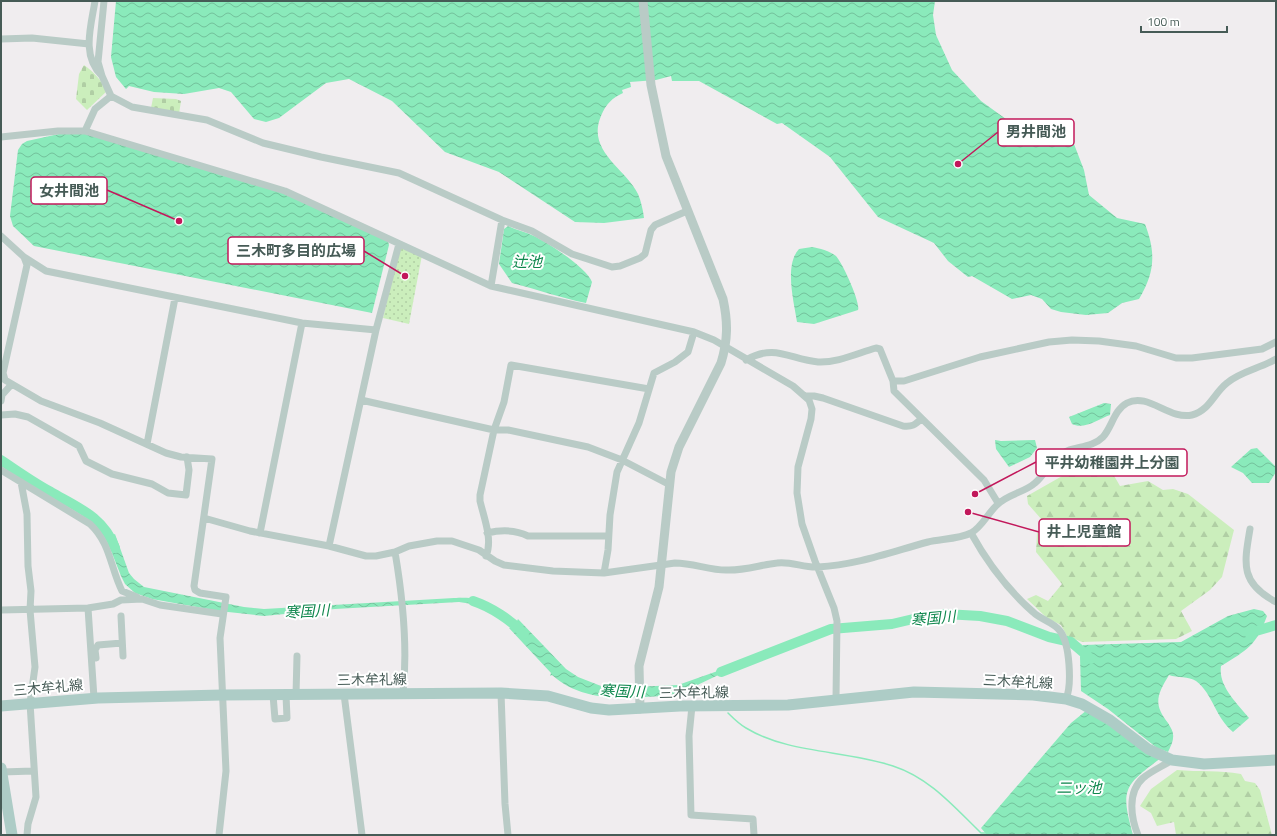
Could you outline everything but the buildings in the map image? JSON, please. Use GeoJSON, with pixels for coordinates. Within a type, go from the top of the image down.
{"type":"FeatureCollection","features":[{"type":"Feature","properties":{"kind":"main road","name":"三木牟礼線"},"geometry":{"type":"LineString","coordinates":[[1,706],[96,698],[222,694],[291,695],[501,692],[548,696],[591,708],[609,710],[640,704],[692,706],[788,705],[914,692],[1033,695],[1069,700],[1098,713],[1148,749],[1170,759],[1204,764],[1276,760]]}},
{"type":"Feature","properties":{"kind":"main road"},"geometry":{"type":"LineString","coordinates":[[1,770],[12,835]]}},
{"type":"Feature","properties":{"kind":"street"},"geometry":{"type":"LineString","coordinates":[[95,1],[89,44],[92,64],[102,76]]}},
{"type":"Feature","properties":{"kind":"street"},"geometry":{"type":"LineString","coordinates":[[104,1],[98,62],[102,76],[111,96],[132,107],[218,123],[263,143],[399,173],[502,220],[532,231],[572,254],[612,267],[620,266],[640,258],[645,254],[651,230],[654,225],[687,211]]}},
{"type":"Feature","properties":{"kind":"street"},"geometry":{"type":"LineString","coordinates":[[640,704],[638,684],[642,649],[655,604],[662,564],[671,472],[680,446],[721,363],[726,348],[727,316],[723,299],[666,156],[651,85],[645,35],[643,1]]}},
{"type":"Feature","properties":{"kind":"street"},"geometry":{"type":"LineString","coordinates":[[1,39],[32,38],[89,44]]}},
{"type":"Feature","properties":{"kind":"street"},"geometry":{"type":"LineString","coordinates":[[85,131],[94,109],[111,96]]}},
{"type":"Feature","properties":{"kind":"street"},"geometry":{"type":"LineString","coordinates":[[1,137],[72,130],[85,131],[285,191],[491,286],[694,332],[714,340],[793,386],[806,396],[812,410],[798,467],[797,493],[802,524],[817,567],[834,608],[837,621],[836,700]]}},
{"type":"Feature","properties":{"kind":"street"},"geometry":{"type":"LineString","coordinates":[[491,286],[502,220]]}},
{"type":"Feature","properties":{"kind":"street"},"geometry":{"type":"LineString","coordinates":[[1,236],[24,257],[46,271],[302,324],[376,330]]}},
{"type":"Feature","properties":{"kind":"street"},"geometry":{"type":"LineString","coordinates":[[329,546],[376,330],[399,244]]}},
{"type":"Feature","properties":{"kind":"street"},"geometry":{"type":"LineString","coordinates":[[24,257],[27,265],[3,373],[6,380],[11,385],[41,400],[100,423],[174,456],[212,459],[194,586],[195,590],[200,593],[226,597],[222,614],[220,638],[226,771],[218,835]]}},
{"type":"Feature","properties":{"kind":"street"},"geometry":{"type":"LineString","coordinates":[[147,444],[175,298]]}},
{"type":"Feature","properties":{"kind":"street"},"geometry":{"type":"LineString","coordinates":[[260,533],[302,324]]}},
{"type":"Feature","properties":{"kind":"street"},"geometry":{"type":"LineString","coordinates":[[604,573],[617,472],[639,423],[654,373],[675,362],[688,352],[694,332]]}},
{"type":"Feature","properties":{"kind":"street"},"geometry":{"type":"LineString","coordinates":[[893,381],[904,381],[980,357],[1049,342],[1072,340],[1099,341],[1136,346],[1176,358],[1187,358],[1227,355],[1262,350],[1276,342]]}},
{"type":"Feature","properties":{"kind":"street"},"geometry":{"type":"LineString","coordinates":[[746,360],[755,354],[768,352],[817,362],[826,362],[876,348],[880,349],[893,381],[894,391],[984,480],[998,503]]}},
{"type":"Feature","properties":{"kind":"street"},"geometry":{"type":"LineString","coordinates":[[204,518],[260,533],[329,546],[366,556],[376,556],[395,552],[410,546],[430,542],[452,541],[465,544],[504,565],[552,571],[604,573],[662,564],[687,563],[726,570],[786,562],[817,567],[879,557],[928,542],[971,533],[998,503],[1035,484],[1055,458],[1062,453],[1090,446],[1097,442],[1104,436],[1119,410],[1125,404],[1137,400],[1172,413],[1192,415],[1200,412],[1210,404],[1226,383],[1276,360]]}},
{"type":"Feature","properties":{"kind":"street"},"geometry":{"type":"LineString","coordinates":[[486,556],[489,548],[480,495],[494,430],[504,402],[511,365],[649,389]]}},
{"type":"Feature","properties":{"kind":"street"},"geometry":{"type":"LineString","coordinates":[[1,401],[2,395],[11,385]]}},
{"type":"Feature","properties":{"kind":"street"},"geometry":{"type":"LineString","coordinates":[[806,396],[823,398],[903,426],[910,427],[915,425],[921,419]]}},
{"type":"Feature","properties":{"kind":"street"},"geometry":{"type":"LineString","coordinates":[[361,400],[494,430],[508,430],[588,447],[622,460],[670,484]]}},
{"type":"Feature","properties":{"kind":"street"},"geometry":{"type":"LineString","coordinates":[[1,415],[15,414],[28,417],[79,446],[86,461],[112,474],[152,484],[168,493],[186,495],[189,470],[187,457]]}},
{"type":"Feature","properties":{"kind":"street"},"geometry":{"type":"LineString","coordinates":[[1,470],[81,518],[100,533],[106,545],[122,591],[160,605],[222,614]]}},
{"type":"Feature","properties":{"kind":"street"},"geometry":{"type":"LineString","coordinates":[[21,482],[27,514],[28,566],[31,591],[30,610],[35,667],[30,703],[33,771],[36,796],[26,835]]}},
{"type":"Feature","properties":{"kind":"street"},"geometry":{"type":"LineString","coordinates":[[1250,529],[1245,557],[1247,571],[1252,583],[1262,594],[1276,602]]}},
{"type":"Feature","properties":{"kind":"street"},"geometry":{"type":"LineString","coordinates":[[487,533],[497,530],[522,532],[528,536],[608,536]]}},
{"type":"Feature","properties":{"kind":"street"},"geometry":{"type":"LineString","coordinates":[[971,533],[979,548],[1012,591],[1036,616],[1056,626],[1063,636],[1069,674],[1069,700]]}},
{"type":"Feature","properties":{"kind":"street"},"geometry":{"type":"LineString","coordinates":[[395,552],[402,597],[407,660],[403,693]]}},
{"type":"Feature","properties":{"kind":"street"},"geometry":{"type":"LineString","coordinates":[[1,610],[88,608],[113,604],[121,600],[142,599]]}},
{"type":"Feature","properties":{"kind":"street"},"geometry":{"type":"LineString","coordinates":[[88,608],[96,698]]}},
{"type":"Feature","properties":{"kind":"street"},"geometry":{"type":"LineString","coordinates":[[120,616],[123,656]]}},
{"type":"Feature","properties":{"kind":"street"},"geometry":{"type":"LineString","coordinates":[[96,698],[95,650],[98,645],[122,643]]}},
{"type":"Feature","properties":{"kind":"street"},"geometry":{"type":"LineString","coordinates":[[273,695],[275,718],[287,718],[297,656]]}},
{"type":"Feature","properties":{"kind":"street"},"geometry":{"type":"LineString","coordinates":[[501,692],[505,804],[508,835]]}},
{"type":"Feature","properties":{"kind":"street"},"geometry":{"type":"LineString","coordinates":[[344,694],[362,835]]}},
{"type":"Feature","properties":{"kind":"street"},"geometry":{"type":"LineString","coordinates":[[692,706],[689,736],[691,815],[753,819],[754,835]]}},
{"type":"Feature","properties":{"kind":"street"},"geometry":{"type":"LineString","coordinates":[[1138,835],[1134,820],[1132,798],[1142,779],[1170,759]]}},
{"type":"Feature","properties":{"kind":"street"},"geometry":{"type":"LineString","coordinates":[[1,770],[33,771]]}},
{"type":"Feature","properties":{"kind":"green space"},"geometry":{"type":"Polygon","coordinates":[[[84,65],[97,76],[107,91],[87,110],[76,99],[79,74],[84,65]]]}},
{"type":"Feature","properties":{"kind":"green space"},"geometry":{"type":"Polygon","coordinates":[[[153,98],[176,99],[181,101],[179,114],[151,108],[153,98]]]}},
{"type":"Feature","properties":{"kind":"green space"},"geometry":{"type":"Polygon","coordinates":[[[400,245],[422,255],[409,324],[383,318],[400,245]]]}},
{"type":"Feature","properties":{"kind":"green space"},"geometry":{"type":"Polygon","coordinates":[[[1105,460],[1120,486],[1148,481],[1163,490],[1173,489],[1188,494],[1234,530],[1222,577],[1210,590],[1181,611],[1192,631],[1176,639],[1082,642],[1067,636],[1061,625],[1047,618],[1027,599],[1036,595],[1048,601],[1062,584],[1036,552],[1037,533],[1060,536],[1064,545],[1077,543],[1080,537],[1070,528],[1050,529],[1028,504],[1027,496],[1064,475],[1069,468],[1105,460]]]}},
{"type":"Feature","properties":{"kind":"green space"},"geometry":{"type":"Polygon","coordinates":[[[1177,770],[1241,774],[1245,781],[1255,783],[1260,790],[1272,835],[1176,835],[1174,822],[1157,826],[1151,813],[1140,806],[1151,789],[1177,770]]]}},
{"type":"Feature","properties":{"kind":"water"},"geometry":{"type":"Polygon","coordinates":[[[116,1],[935,1],[933,15],[936,35],[952,70],[981,101],[1035,140],[1048,142],[1060,141],[1074,144],[1084,170],[1089,195],[1117,218],[1145,224],[1151,244],[1151,271],[1139,299],[1122,303],[1108,313],[1086,315],[1061,312],[1051,309],[1042,299],[1031,295],[1012,299],[972,276],[968,277],[948,261],[934,243],[878,217],[830,157],[782,123],[777,124],[699,81],[672,81],[671,76],[656,80],[630,82],[631,87],[622,90],[623,93],[607,105],[601,116],[598,128],[599,139],[609,159],[638,194],[644,218],[604,223],[575,222],[499,172],[445,152],[392,101],[349,79],[326,83],[279,118],[266,122],[254,119],[231,92],[219,88],[184,94],[154,92],[129,86],[126,89],[116,77],[111,57],[116,1]]]}},
{"type":"Feature","properties":{"kind":"water"},"geometry":{"type":"Polygon","coordinates":[[[68,132],[87,134],[283,192],[388,241],[389,245],[372,313],[34,246],[13,226],[10,216],[18,150],[22,144],[27,141],[68,132]]]}},
{"type":"Feature","properties":{"kind":"water","name":"辻池"},"geometry":{"type":"Polygon","coordinates":[[[508,226],[540,239],[566,256],[583,270],[592,282],[586,303],[512,283],[499,264],[504,229],[508,226]]]}},
{"type":"Feature","properties":{"kind":"water"},"geometry":{"type":"Polygon","coordinates":[[[812,247],[831,253],[839,260],[854,291],[857,299],[858,310],[814,324],[797,322],[791,284],[792,264],[794,256],[799,249],[812,247]]]}},
{"type":"Feature","properties":{"kind":"water"},"geometry":{"type":"Polygon","coordinates":[[[1104,403],[1111,404],[1110,415],[1086,425],[1077,426],[1072,424],[1069,417],[1104,403]]]}},
{"type":"Feature","properties":{"kind":"water"},"geometry":{"type":"Polygon","coordinates":[[[995,440],[1035,440],[1037,448],[1030,457],[1009,467],[996,449],[995,440]]]}},
{"type":"Feature","properties":{"kind":"water"},"geometry":{"type":"Polygon","coordinates":[[[1257,448],[1276,467],[1276,472],[1269,483],[1252,483],[1243,473],[1231,467],[1251,449],[1257,448]]]}},
{"type":"Feature","properties":{"kind":"water"},"geometry":{"type":"Polygon","coordinates":[[[115,534],[129,573],[144,587],[244,607],[264,609],[462,598],[475,599],[483,603],[485,606],[459,602],[335,609],[264,616],[219,611],[152,599],[135,593],[125,584],[106,538],[115,534]]]}},
{"type":"Feature","properties":{"kind":"water"},"geometry":{"type":"Polygon","coordinates":[[[1254,609],[1263,611],[1267,616],[1259,634],[1250,646],[1238,656],[1221,666],[1222,680],[1225,687],[1249,718],[1233,732],[1222,720],[1202,686],[1190,678],[1169,675],[1159,694],[1158,699],[1160,710],[1173,734],[1168,752],[1157,748],[1108,709],[1081,691],[1080,657],[1083,645],[1181,642],[1228,616],[1254,609]]]}},
{"type":"Feature","properties":{"kind":"water"},"geometry":{"type":"Polygon","coordinates":[[[518,619],[566,669],[578,677],[601,686],[633,687],[678,685],[729,667],[733,668],[689,689],[708,694],[706,698],[688,692],[664,696],[634,698],[605,697],[591,694],[577,690],[564,684],[552,675],[550,676],[551,673],[509,628],[515,625],[518,619]]]}},
{"type":"Feature","properties":{"kind":"water","name":"二ッ池"},"geometry":{"type":"Polygon","coordinates":[[[1087,710],[1162,757],[1140,775],[1128,789],[1126,797],[1127,807],[1133,835],[987,835],[981,828],[1071,723],[1087,710]]]}},
{"type":"Feature","properties":{"kind":"waterway","name":"寒国川"},"geometry":{"type":"LineString","coordinates":[[1,460],[38,485],[89,514],[104,528],[115,548]]}},
{"type":"Feature","properties":{"kind":"waterway","name":"寒国川"},"geometry":{"type":"LineString","coordinates":[[473,601],[500,614],[524,634]]}},
{"type":"Feature","properties":{"kind":"waterway","name":"寒国川"},"geometry":{"type":"LineString","coordinates":[[721,672],[831,629],[892,624],[926,616],[945,614],[980,616],[1007,621],[1049,637],[1071,642],[1091,659]]}},
{"type":"Feature","properties":{"kind":"waterway","name":"寒国川"},"geometry":{"type":"LineString","coordinates":[[1249,633],[1276,625]]}},
{"type":"Feature","properties":{"kind":"waterway"},"geometry":{"type":"LineString","coordinates":[[728,713],[746,728],[780,743],[875,761],[906,771],[919,778],[941,794],[981,833],[987,833]]}},
{"type":"Feature","properties":{"kind":"place","name":"男井間池"},"geometry":{"type":"Point","coordinates":[958,164]}},
{"type":"Feature","properties":{"kind":"place","name":"女井間池"},"geometry":{"type":"Point","coordinates":[179,221]}},
{"type":"Feature","properties":{"kind":"place","name":"三木町多目的広場"},"geometry":{"type":"Point","coordinates":[405,276]}},
{"type":"Feature","properties":{"kind":"place","name":"平井幼稚園井上分園"},"geometry":{"type":"Point","coordinates":[975,494]}},
{"type":"Feature","properties":{"kind":"place","name":"井上児童館"},"geometry":{"type":"Point","coordinates":[968,512]}}]}
